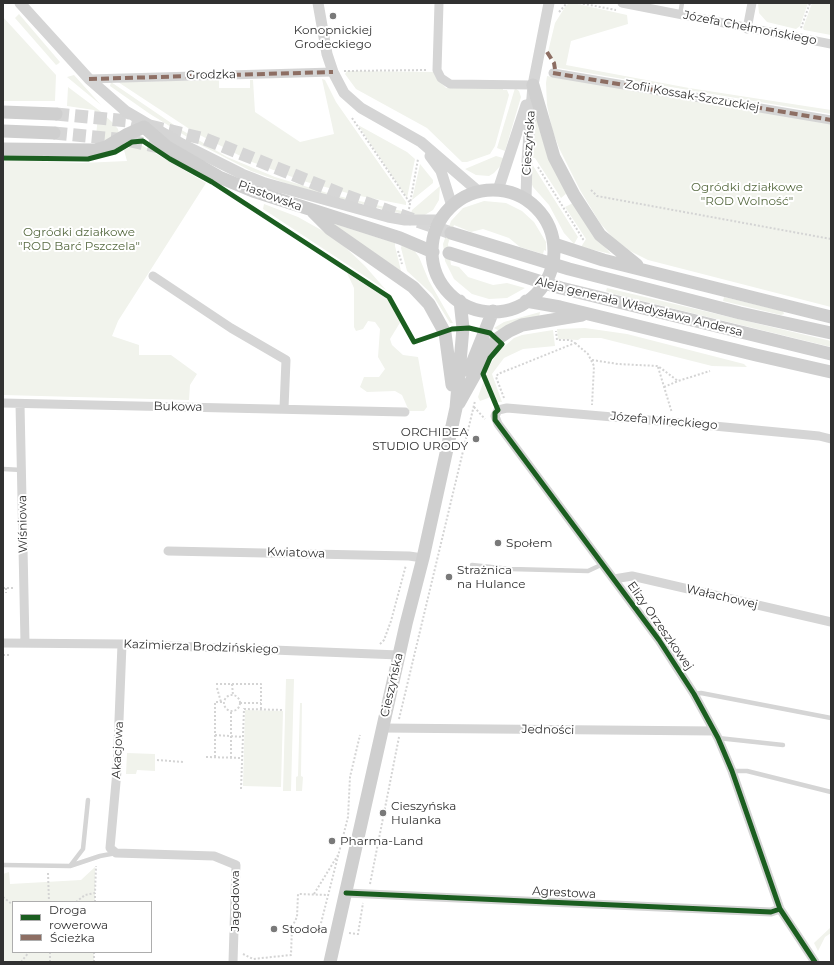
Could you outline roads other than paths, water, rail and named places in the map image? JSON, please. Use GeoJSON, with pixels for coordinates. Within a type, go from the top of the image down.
{"type":"FeatureCollection","features":[{"type":"Feature","properties":{"kind":"main road"},"geometry":{"type":"LineString","coordinates":[[532,86],[554,157],[585,213],[600,235],[608,243],[641,269]]}},
{"type":"Feature","properties":{"kind":"main road"},"geometry":{"type":"LineString","coordinates":[[3,112],[56,114]]}},
{"type":"Feature","properties":{"kind":"main road"},"geometry":{"type":"LineString","coordinates":[[3,149],[95,150],[106,147],[126,135],[144,128]]}},
{"type":"Feature","properties":{"kind":"main road","name":"Piastowska"},"geometry":{"type":"LineString","coordinates":[[144,128],[167,147],[219,177],[253,191],[313,212],[400,238],[433,252]]}},
{"type":"Feature","properties":{"kind":"main road"},"geometry":{"type":"LineString","coordinates":[[3,131],[54,133]]}},
{"type":"Feature","properties":{"kind":"main road"},"geometry":{"type":"LineString","coordinates":[[498,190],[513,193],[535,206],[545,219],[551,234],[554,248],[552,267],[538,292],[526,301],[510,308],[493,311],[476,308],[460,301],[451,294],[440,280],[434,263],[433,252],[434,235],[440,220],[452,206],[469,195],[479,192],[498,190]]}},
{"type":"Feature","properties":{"kind":"main road"},"geometry":{"type":"LineString","coordinates":[[313,212],[330,229],[413,287],[429,304],[445,333],[456,408]]}},
{"type":"Feature","properties":{"kind":"main road","name":"Aleja generała Władysława Andersa"},"geometry":{"type":"LineString","coordinates":[[451,233],[569,270],[740,313],[831,333]]}},
{"type":"Feature","properties":{"kind":"main road"},"geometry":{"type":"LineString","coordinates":[[554,248],[574,251],[831,317]]}},
{"type":"Feature","properties":{"kind":"main road","name":"Aleja generała Władysława Andersa"},"geometry":{"type":"LineString","coordinates":[[449,253],[560,288],[831,354]]}},
{"type":"Feature","properties":{"kind":"main road","name":"Cieszyńska"},"geometry":{"type":"LineString","coordinates":[[330,962],[456,408],[463,328],[460,301]]}},
{"type":"Feature","properties":{"kind":"main road"},"geometry":{"type":"LineString","coordinates":[[526,301],[587,314],[756,356],[831,372]]}},
{"type":"Feature","properties":{"kind":"main road","name":"Cieszyńska"},"geometry":{"type":"LineString","coordinates":[[456,408],[493,311]]}},
{"type":"Feature","properties":{"kind":"main road"},"geometry":{"type":"LineString","coordinates":[[456,408],[488,351],[497,339],[522,325],[587,314]]}},
{"type":"Feature","properties":{"kind":"street","name":"Piastowska"},"geometry":{"type":"LineString","coordinates":[[20,3],[89,79],[144,128]]}},
{"type":"Feature","properties":{"kind":"street"},"geometry":{"type":"LineString","coordinates":[[318,3],[327,54],[336,71],[344,93],[352,102],[421,142],[479,192]]}},
{"type":"Feature","properties":{"kind":"street"},"geometry":{"type":"LineString","coordinates":[[439,3],[437,70],[441,78],[450,84],[532,86]]}},
{"type":"Feature","properties":{"kind":"street","name":"Cieszyńska"},"geometry":{"type":"LineString","coordinates":[[498,190],[532,86],[549,3]]}},
{"type":"Feature","properties":{"kind":"street","name":"Józefa Chełmońskiego"},"geometry":{"type":"LineString","coordinates":[[622,3],[747,29],[831,44]]}},
{"type":"Feature","properties":{"kind":"street"},"geometry":{"type":"LineString","coordinates":[[747,29],[752,3]]}},
{"type":"Feature","properties":{"kind":"street","name":"Grodzka"},"geometry":{"type":"LineString","coordinates":[[89,79],[336,71]]}},
{"type":"Feature","properties":{"kind":"street","name":"Zofii Kossak-Szczuckiej"},"geometry":{"type":"LineString","coordinates":[[552,73],[831,120]]}},
{"type":"Feature","properties":{"kind":"street","name":"Cieszyńska"},"geometry":{"type":"LineString","coordinates":[[526,200],[532,86]]}},
{"type":"Feature","properties":{"kind":"street","name":"Piastowska"},"geometry":{"type":"LineString","coordinates":[[124,110],[182,144],[242,174],[266,183],[388,218],[416,221],[440,220]]}},
{"type":"Feature","properties":{"kind":"street"},"geometry":{"type":"LineString","coordinates":[[421,142],[441,171],[452,206]]}},
{"type":"Feature","properties":{"kind":"street"},"geometry":{"type":"LineString","coordinates":[[153,276],[231,328],[286,360],[284,408]]}},
{"type":"Feature","properties":{"kind":"street","name":"Bukowa"},"geometry":{"type":"LineString","coordinates":[[3,403],[354,409],[405,412]]}},
{"type":"Feature","properties":{"kind":"street","name":"Wiśniowa"},"geometry":{"type":"LineString","coordinates":[[20,404],[25,643]]}},
{"type":"Feature","properties":{"kind":"street","name":"Józefa Mireckiego"},"geometry":{"type":"LineString","coordinates":[[498,410],[507,408],[591,414],[819,436],[831,439]]}},
{"type":"Feature","properties":{"kind":"street","name":"Elizy Orzeszkowej"},"geometry":{"type":"LineString","coordinates":[[498,410],[495,416],[498,424],[674,661],[694,694],[716,735],[732,771],[780,909],[814,962]]}},
{"type":"Feature","properties":{"kind":"street","name":"Kwiatowa"},"geometry":{"type":"LineString","coordinates":[[168,551],[409,556],[423,558]]}},
{"type":"Feature","properties":{"kind":"street","name":"Wałachowej"},"geometry":{"type":"LineString","coordinates":[[614,579],[632,576],[831,622]]}},
{"type":"Feature","properties":{"kind":"street","name":"Kazimierza Brodzińskiego"},"geometry":{"type":"LineString","coordinates":[[3,643],[122,644],[399,655]]}},
{"type":"Feature","properties":{"kind":"street","name":"Akacjowa"},"geometry":{"type":"LineString","coordinates":[[116,853],[110,848],[117,772],[122,644]]}},
{"type":"Feature","properties":{"kind":"street","name":"Jedności"},"geometry":{"type":"LineString","coordinates":[[382,728],[716,735]]}},
{"type":"Feature","properties":{"kind":"street","name":"Jagodowa"},"geometry":{"type":"LineString","coordinates":[[116,853],[214,856],[236,865],[234,958]]}},
{"type":"Feature","properties":{"kind":"street","name":"Agrestowa"},"geometry":{"type":"LineString","coordinates":[[346,893],[771,912],[780,909]]}},
{"type":"Feature","properties":{"kind":"lane"},"geometry":{"type":"LineString","coordinates":[[680,15],[682,3]]}},
{"type":"Feature","properties":{"kind":"lane"},"geometry":{"type":"LineString","coordinates":[[3,469],[22,470]]}},
{"type":"Feature","properties":{"kind":"lane"},"geometry":{"type":"LineString","coordinates":[[472,564],[510,569],[588,571],[603,564]]}},
{"type":"Feature","properties":{"kind":"lane"},"geometry":{"type":"LineString","coordinates":[[694,694],[701,693],[831,718]]}},
{"type":"Feature","properties":{"kind":"lane"},"geometry":{"type":"LineString","coordinates":[[716,735],[783,745]]}},
{"type":"Feature","properties":{"kind":"lane"},"geometry":{"type":"LineString","coordinates":[[732,771],[747,771],[831,792]]}},
{"type":"Feature","properties":{"kind":"lane"},"geometry":{"type":"LineString","coordinates":[[70,866],[83,849],[88,800]]}},
{"type":"Feature","properties":{"kind":"lane"},"geometry":{"type":"LineString","coordinates":[[3,865],[70,866],[96,857],[116,853]]}},
{"type":"Feature","properties":{"kind":"tunnel"},"geometry":{"type":"LineString","coordinates":[[56,114],[129,121],[205,139],[341,194],[451,233]]}},
{"type":"Feature","properties":{"kind":"tunnel"},"geometry":{"type":"LineString","coordinates":[[54,133],[127,140],[172,150]]}},
{"type":"Feature","properties":{"kind":"place","name":"Konopnickiej Grodeckiego"},"geometry":{"type":"Point","coordinates":[333,16]}},
{"type":"Feature","properties":{"kind":"place","name":"ORCHIDEA STUDIO URODY"},"geometry":{"type":"Point","coordinates":[476,439]}},
{"type":"Feature","properties":{"kind":"place","name":"Społem"},"geometry":{"type":"Point","coordinates":[498,543]}},
{"type":"Feature","properties":{"kind":"place","name":"Strażnica na Hulance"},"geometry":{"type":"Point","coordinates":[449,577]}},
{"type":"Feature","properties":{"kind":"place","name":"Cieszyńska Hulanka"},"geometry":{"type":"Point","coordinates":[383,813]}},
{"type":"Feature","properties":{"kind":"place","name":"Pharma-Land"},"geometry":{"type":"Point","coordinates":[332,841]}},
{"type":"Feature","properties":{"kind":"place","name":"Stodoła"},"geometry":{"type":"Point","coordinates":[274,929]}},
{"type":"Feature","properties":{"kind":"park label","name":"Ogródki działkowe \"ROD Wolność\""},"geometry":{"type":"Point","coordinates":[747,194]}},
{"type":"Feature","properties":{"kind":"park label","name":"Ogródki działkowe \"ROD Barć Pszczela\""},"geometry":{"type":"Point","coordinates":[79,239]}}]}
